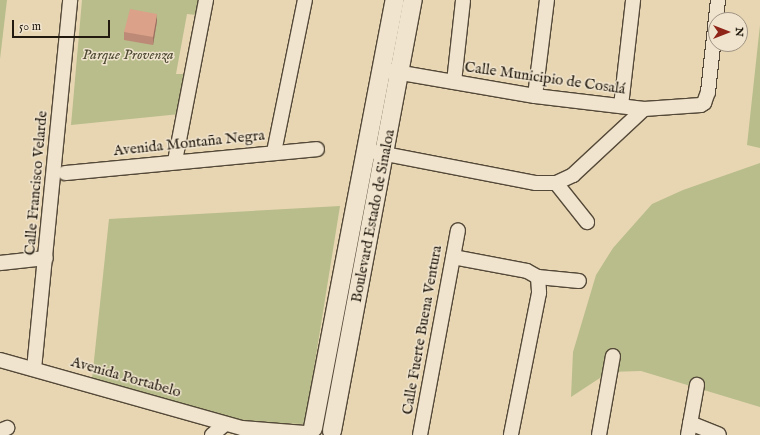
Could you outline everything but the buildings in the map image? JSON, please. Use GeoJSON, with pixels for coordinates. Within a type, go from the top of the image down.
{"type":"FeatureCollection","features":[{"type":"Feature","properties":{"kind":"street","name":"Calle Francisco Velarde"},"geometry":{"type":"LineString","coordinates":[[34,369],[70,0]]}},
{"type":"Feature","properties":{"kind":"street"},"geometry":{"type":"LineString","coordinates":[[175,161],[206,0]]}},
{"type":"Feature","properties":{"kind":"street"},"geometry":{"type":"LineString","coordinates":[[274,152],[305,0]]}},
{"type":"Feature","properties":{"kind":"street","name":"Boulevard Estado de Sinaloa"},"geometry":{"type":"LineString","coordinates":[[308,432],[395,0]]}},
{"type":"Feature","properties":{"kind":"street","name":"Boulevard Estado de Sinaloa"},"geometry":{"type":"LineString","coordinates":[[334,433],[413,0]]}},
{"type":"Feature","properties":{"kind":"street"},"geometry":{"type":"LineString","coordinates":[[454,82],[463,0]]}},
{"type":"Feature","properties":{"kind":"street"},"geometry":{"type":"LineString","coordinates":[[535,96],[547,0]]}},
{"type":"Feature","properties":{"kind":"street"},"geometry":{"type":"LineString","coordinates":[[621,106],[633,0]]}},
{"type":"Feature","properties":{"kind":"street","name":"Calle Municipio de Cosalá"},"geometry":{"type":"LineString","coordinates":[[382,70],[535,96],[644,109],[704,103],[708,92],[718,0]]}},
{"type":"Feature","properties":{"kind":"street"},"geometry":{"type":"LineString","coordinates":[[366,150],[536,183],[556,182],[572,175],[644,109]]}},
{"type":"Feature","properties":{"kind":"street","name":"Avenida Montaña Negra"},"geometry":{"type":"LineString","coordinates":[[65,173],[175,161],[317,149]]}},
{"type":"Feature","properties":{"kind":"street"},"geometry":{"type":"LineString","coordinates":[[556,182],[587,222]]}},
{"type":"Feature","properties":{"kind":"street","name":"Calle Fuerte Buena Ventura"},"geometry":{"type":"LineString","coordinates":[[420,435],[458,230]]}},
{"type":"Feature","properties":{"kind":"street"},"geometry":{"type":"LineString","coordinates":[[453,257],[527,271],[538,277],[579,281]]}},
{"type":"Feature","properties":{"kind":"street"},"geometry":{"type":"LineString","coordinates":[[0,263],[46,258]]}},
{"type":"Feature","properties":{"kind":"street"},"geometry":{"type":"LineString","coordinates":[[511,435],[539,293],[538,277]]}},
{"type":"Feature","properties":{"kind":"street"},"geometry":{"type":"LineString","coordinates":[[599,435],[613,356]]}},
{"type":"Feature","properties":{"kind":"street","name":"Avenida Portabelo"},"geometry":{"type":"LineString","coordinates":[[0,360],[225,424],[247,432],[308,432],[319,427],[334,433]]}},
{"type":"Feature","properties":{"kind":"street"},"geometry":{"type":"LineString","coordinates":[[697,385],[689,429],[719,435]]}},
{"type":"Feature","properties":{"kind":"street"},"geometry":{"type":"LineString","coordinates":[[212,435],[225,424]]}},
{"type":"Feature","properties":{"kind":"green space"},"geometry":{"type":"Polygon","coordinates":[[[0,0],[7,0],[0,59],[0,0]]]}},
{"type":"Feature","properties":{"kind":"green space","name":"Parque Provenza"},"geometry":{"type":"Polygon","coordinates":[[[82,0],[198,0],[196,15],[187,14],[176,74],[186,74],[180,114],[71,125],[82,0]]]}},
{"type":"Feature","properties":{"kind":"green space"},"geometry":{"type":"Polygon","coordinates":[[[760,25],[760,148],[747,145],[760,25]]]}},
{"type":"Feature","properties":{"kind":"green space"},"geometry":{"type":"Polygon","coordinates":[[[760,163],[760,407],[641,371],[609,372],[571,397],[573,352],[596,275],[613,248],[652,204],[683,190],[760,163]]]}},
{"type":"Feature","properties":{"kind":"green space"},"geometry":{"type":"Polygon","coordinates":[[[340,206],[305,424],[242,422],[92,379],[109,219],[340,206]]]}}]}
